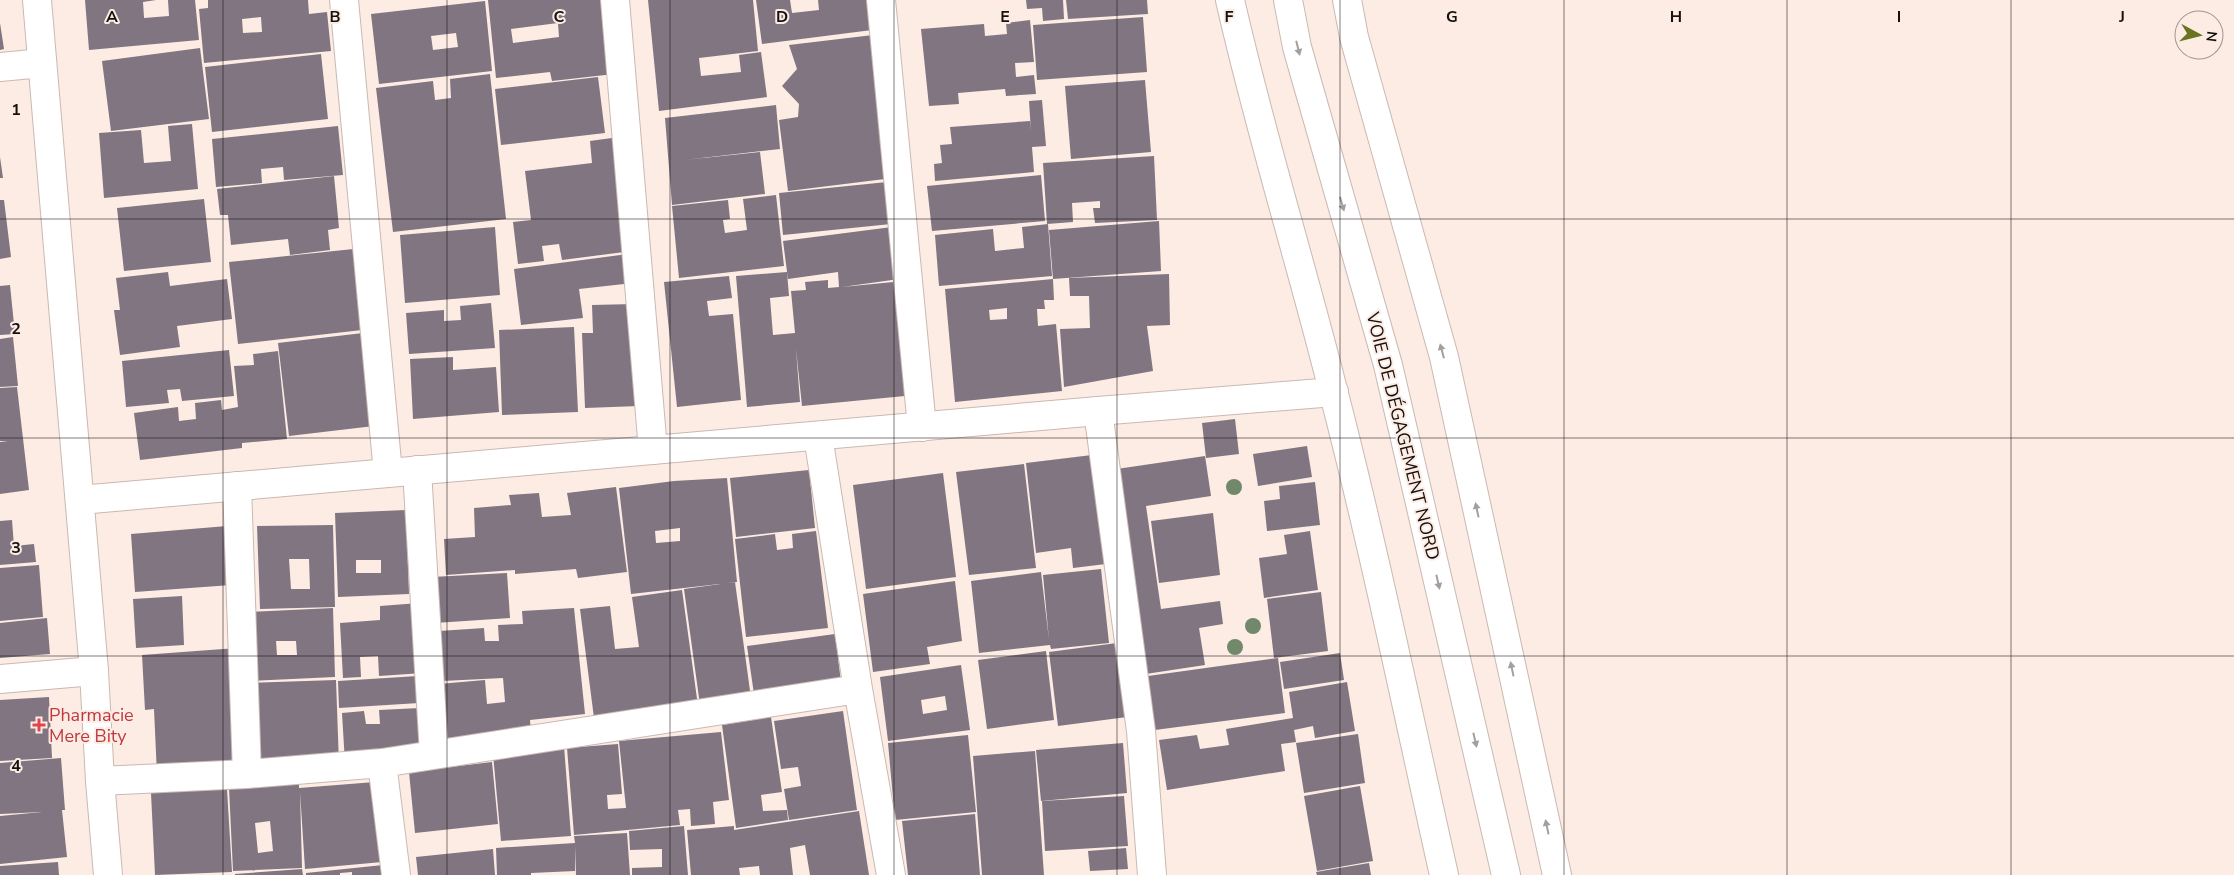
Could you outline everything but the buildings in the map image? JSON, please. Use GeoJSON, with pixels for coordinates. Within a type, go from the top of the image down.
{"type":"FeatureCollection","features":[{"type":"Feature","properties":{"kind":"main road"},"geometry":{"type":"LineString","coordinates":[[37,0],[94,670],[100,781],[108,875]]}},
{"type":"Feature","properties":{"kind":"main road"},"geometry":{"type":"LineString","coordinates":[[344,0],[388,473]]}},
{"type":"Feature","properties":{"kind":"main road"},"geometry":{"type":"LineString","coordinates":[[615,0],[653,450]]}},
{"type":"Feature","properties":{"kind":"main road"},"geometry":{"type":"LineString","coordinates":[[881,0],[922,427]]}},
{"type":"Feature","properties":{"kind":"main road"},"geometry":{"type":"LineString","coordinates":[[1230,0],[1265,143],[1334,392],[1390,627],[1444,875]]}},
{"type":"Feature","properties":{"kind":"main road","name":"VOIE DE DÉGAGEMENT NORD"},"geometry":{"type":"LineString","coordinates":[[1288,0],[1297,47],[1388,365],[1506,875]]}},
{"type":"Feature","properties":{"kind":"main road"},"geometry":{"type":"LineString","coordinates":[[1347,0],[1354,37],[1444,356],[1557,875]]}},
{"type":"Feature","properties":{"kind":"main road"},"geometry":{"type":"LineString","coordinates":[[0,67],[42,63]]}},
{"type":"Feature","properties":{"kind":"main road"},"geometry":{"type":"LineString","coordinates":[[80,500],[1334,392]]}},
{"type":"Feature","properties":{"kind":"main road"},"geometry":{"type":"LineString","coordinates":[[1098,411],[1141,731],[1152,875]]}},
{"type":"Feature","properties":{"kind":"main road"},"geometry":{"type":"LineString","coordinates":[[818,436],[858,689],[891,875]]}},
{"type":"Feature","properties":{"kind":"main road"},"geometry":{"type":"LineString","coordinates":[[418,470],[434,754]]}},
{"type":"Feature","properties":{"kind":"main road"},"geometry":{"type":"LineString","coordinates":[[237,486],[247,774]]}},
{"type":"Feature","properties":{"kind":"main road"},"geometry":{"type":"LineString","coordinates":[[0,679],[94,670]]}},
{"type":"Feature","properties":{"kind":"main road"},"geometry":{"type":"LineString","coordinates":[[100,781],[247,774],[382,763],[858,689]]}},
{"type":"Feature","properties":{"kind":"main road"},"geometry":{"type":"LineString","coordinates":[[382,763],[396,875]]}},
{"type":"Feature","properties":{"kind":"place","name":"Pharmacie Mere Bity"},"geometry":{"type":"Point","coordinates":[39,725]}}]}
